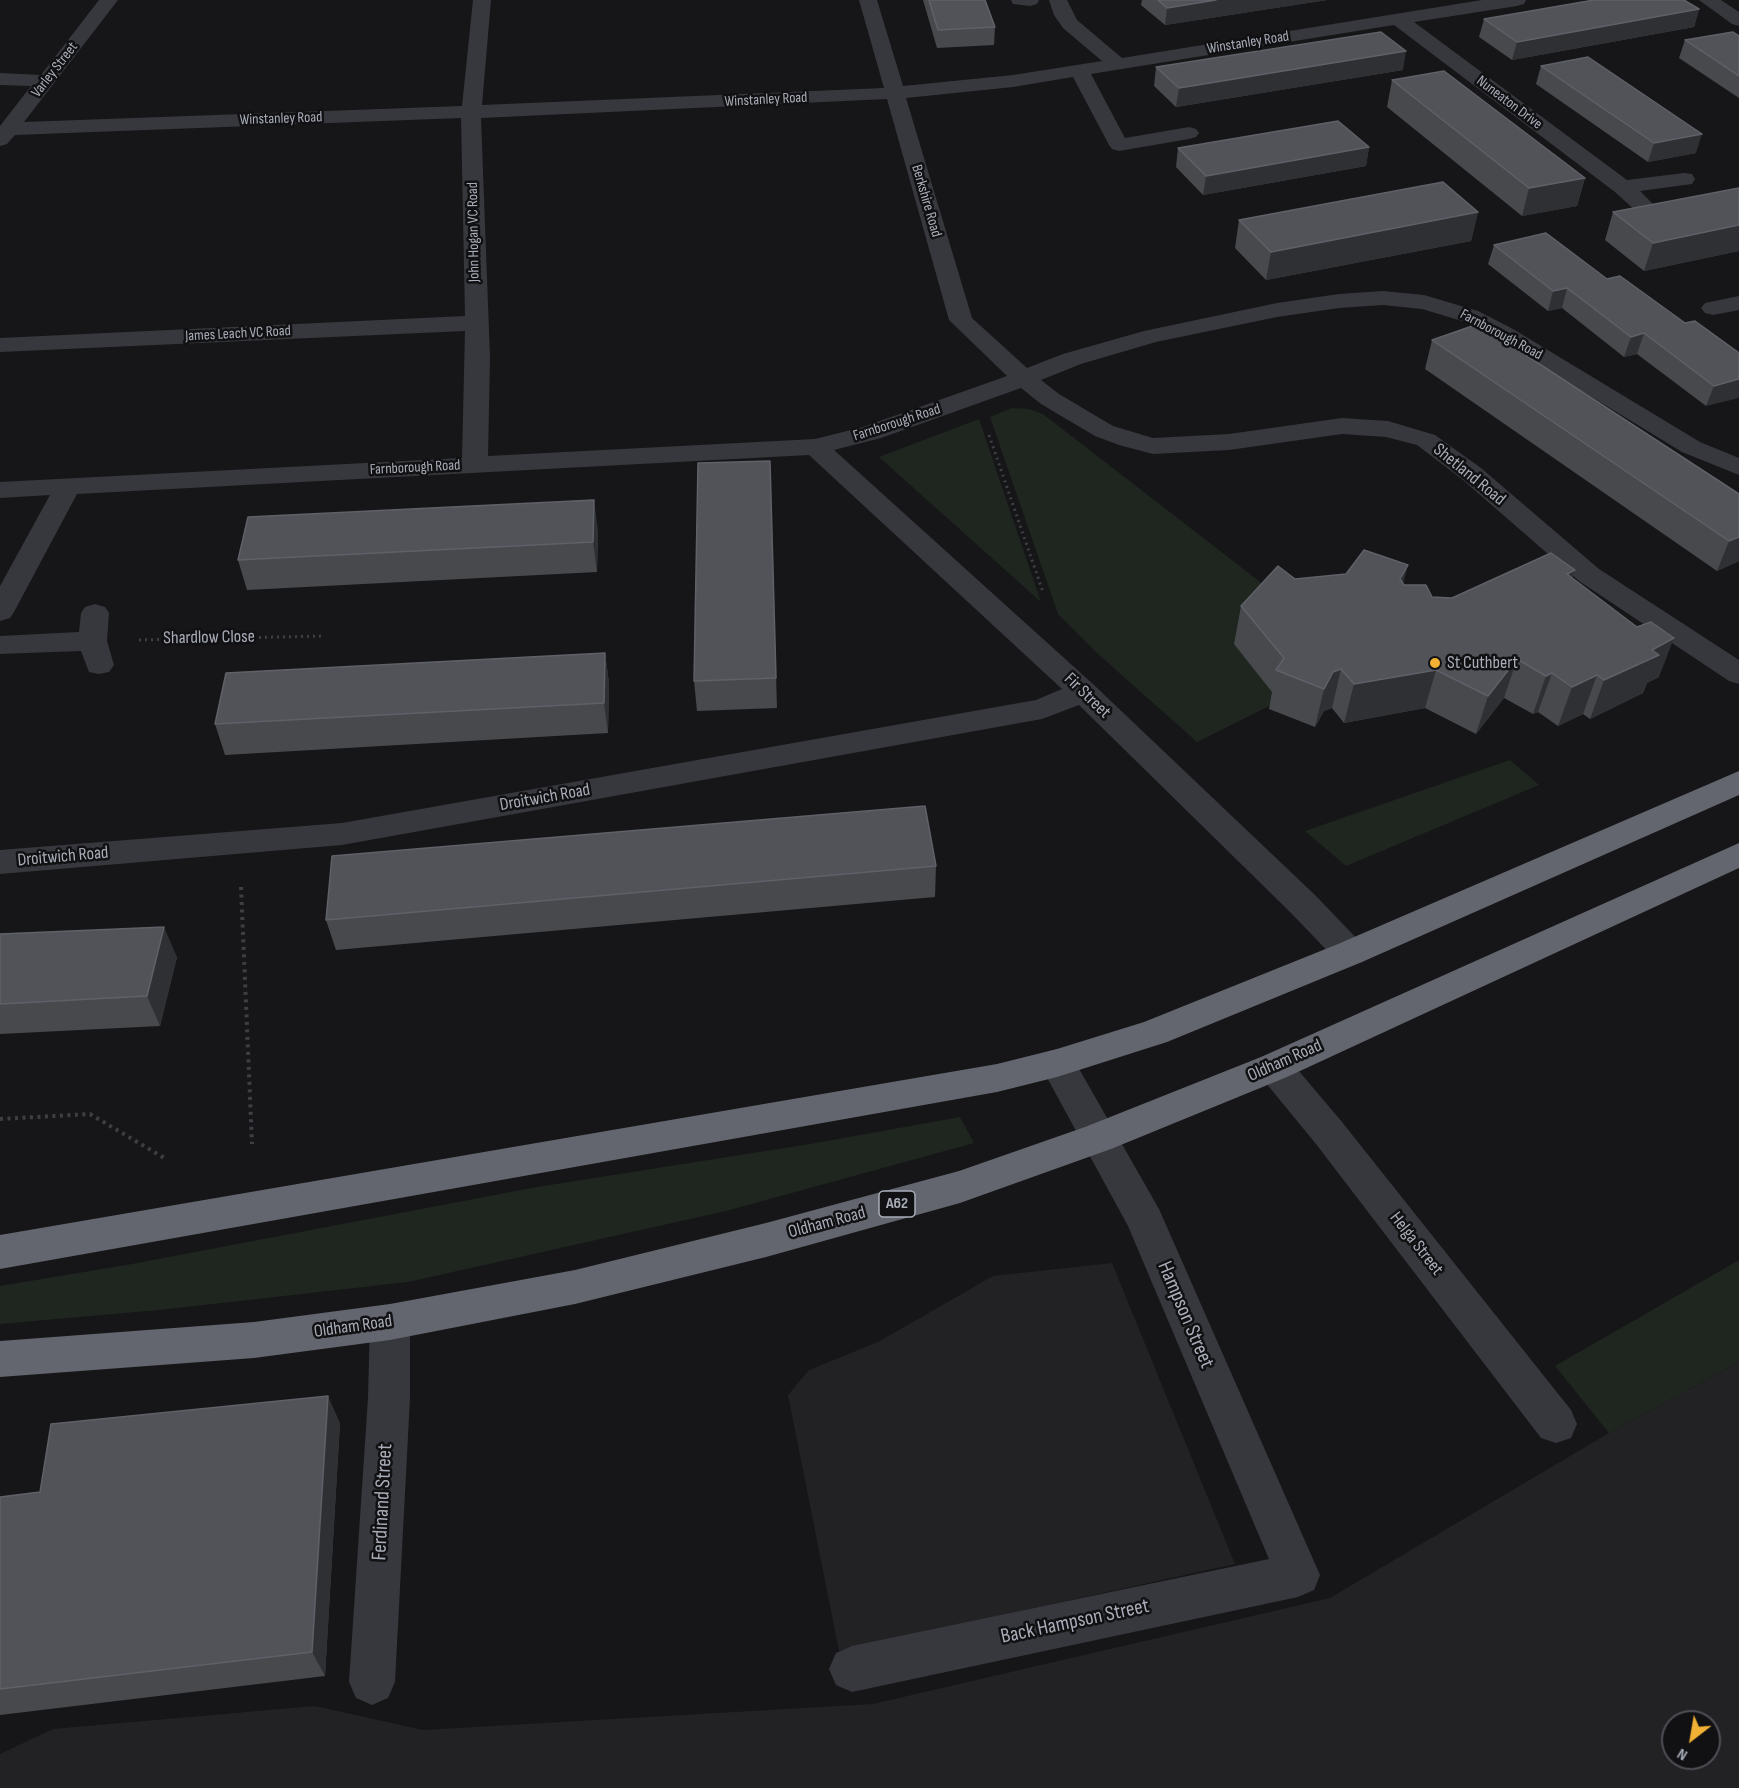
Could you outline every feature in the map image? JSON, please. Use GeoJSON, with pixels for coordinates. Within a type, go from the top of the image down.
{"type":"FeatureCollection","features":[{"type":"Feature","properties":{"kind":"highway"},"geometry":{"type":"LineString","coordinates":[[0,1252],[974,1082],[1057,1063],[1155,1032],[1350,953],[1739,782]]}},
{"type":"Feature","properties":{"kind":"highway","name":"Oldham Road"},"geometry":{"type":"LineString","coordinates":[[0,1359],[254,1340],[390,1322],[575,1287],[766,1240],[960,1187],[1098,1138],[1274,1067],[1739,855]]}},
{"type":"Feature","properties":{"kind":"street","name":"Varley Street"},"geometry":{"type":"LineString","coordinates":[[4,135],[109,0]]}},
{"type":"Feature","properties":{"kind":"street","name":"John Hogan VC Road"},"geometry":{"type":"LineString","coordinates":[[475,465],[478,358],[471,113],[482,0]]}},
{"type":"Feature","properties":{"kind":"street","name":"Berkshire Road"},"geometry":{"type":"LineString","coordinates":[[868,0],[961,320],[970,332],[1023,378]]}},
{"type":"Feature","properties":{"kind":"street"},"geometry":{"type":"LineString","coordinates":[[1020,0],[1030,0]]}},
{"type":"Feature","properties":{"kind":"street"},"geometry":{"type":"LineString","coordinates":[[1058,0],[1063,15],[1070,24],[1118,64]]}},
{"type":"Feature","properties":{"kind":"street","name":"Winstanley Road"},"geometry":{"type":"LineString","coordinates":[[4,135],[895,93],[994,84],[1517,0]]}},
{"type":"Feature","properties":{"kind":"street"},"geometry":{"type":"LineString","coordinates":[[1708,0],[1739,20]]}},
{"type":"Feature","properties":{"kind":"street","name":"Nuneaton Drive"},"geometry":{"type":"LineString","coordinates":[[1396,18],[1644,206]]}},
{"type":"Feature","properties":{"kind":"street"},"geometry":{"type":"LineString","coordinates":[[1078,70],[1119,145],[1190,133]]}},
{"type":"Feature","properties":{"kind":"street"},"geometry":{"type":"LineString","coordinates":[[0,79],[47,81]]}},
{"type":"Feature","properties":{"kind":"street"},"geometry":{"type":"LineString","coordinates":[[1623,188],[1684,179]]}},
{"type":"Feature","properties":{"kind":"street","name":"Farnborough Road"},"geometry":{"type":"LineString","coordinates":[[0,490],[815,447],[872,433],[1099,351],[1245,316],[1339,301],[1403,299],[1447,308],[1497,330],[1665,432],[1692,447],[1739,467]]}},
{"type":"Feature","properties":{"kind":"street"},"geometry":{"type":"LineString","coordinates":[[1713,308],[1739,303]]}},
{"type":"Feature","properties":{"kind":"street","name":"James Leach VC Road"},"geometry":{"type":"LineString","coordinates":[[0,345],[476,322]]}},
{"type":"Feature","properties":{"kind":"street","name":"Shetland Road"},"geometry":{"type":"LineString","coordinates":[[1023,378],[1080,419],[1128,440],[1153,446],[1229,442],[1342,426],[1388,429],[1426,440],[1472,474],[1589,575],[1739,674]]}},
{"type":"Feature","properties":{"kind":"street","name":"Fir Street"},"geometry":{"type":"LineString","coordinates":[[815,447],[1083,692],[1303,904],[1350,953]]}},
{"type":"Feature","properties":{"kind":"street"},"geometry":{"type":"LineString","coordinates":[[0,612],[67,488]]}},
{"type":"Feature","properties":{"kind":"street"},"geometry":{"type":"LineString","coordinates":[[0,645],[96,640]]}},
{"type":"Feature","properties":{"kind":"street","name":"Droitwich Road"},"geometry":{"type":"LineString","coordinates":[[0,862],[342,834],[1042,710],[1083,692]]}},
{"type":"Feature","properties":{"kind":"street","name":"Hampson Street"},"geometry":{"type":"LineString","coordinates":[[1057,1063],[1145,1221],[1298,1575]]}},
{"type":"Feature","properties":{"kind":"street","name":"Helga Street"},"geometry":{"type":"LineString","coordinates":[[1274,1067],[1329,1133],[1556,1424]]}},
{"type":"Feature","properties":{"kind":"street","name":"Ferdinand Street"},"geometry":{"type":"LineString","coordinates":[[372,1682],[389,1398],[390,1322]]}},
{"type":"Feature","properties":{"kind":"street","name":"Back Hampson Street"},"geometry":{"type":"LineString","coordinates":[[852,1669],[1298,1575]]}},
{"type":"Feature","properties":{"kind":"path"},"geometry":{"type":"LineString","coordinates":[[970,399],[982,414],[1049,609],[1013,627]]}},
{"type":"Feature","properties":{"kind":"path","name":"Shardlow Close"},"geometry":{"type":"LineString","coordinates":[[96,640],[325,636]]}},
{"type":"Feature","properties":{"kind":"path"},"geometry":{"type":"LineString","coordinates":[[239,843],[252,1144]]}},
{"type":"Feature","properties":{"kind":"path"},"geometry":{"type":"LineString","coordinates":[[0,1119],[90,1114],[166,1159]]}},
{"type":"Feature","properties":{"kind":"shaded area"},"geometry":{"type":"Polygon","coordinates":[[[1012,408],[1029,409],[1043,414],[1277,595],[1276,697],[1271,705],[1197,742],[1099,655],[1058,614],[990,417],[1012,408]]]}},
{"type":"Feature","properties":{"kind":"shaded area"},"geometry":{"type":"Polygon","coordinates":[[[979,419],[1041,602],[879,457],[979,419]]]}},
{"type":"Feature","properties":{"kind":"shaded area"},"geometry":{"type":"Polygon","coordinates":[[[1510,760],[1539,785],[1346,866],[1305,831],[1510,760]]]}},
{"type":"Feature","properties":{"kind":"shaded area"},"geometry":{"type":"Polygon","coordinates":[[[960,1117],[974,1143],[726,1211],[408,1282],[159,1310],[0,1324],[0,1286],[132,1264],[537,1187],[816,1143],[960,1117]]]}},
{"type":"Feature","properties":{"kind":"shaded area"},"geometry":{"type":"Polygon","coordinates":[[[1739,1260],[1739,1362],[1609,1433],[1555,1366],[1739,1260]]]}},
{"type":"Feature","properties":{"kind":"shaded area"},"geometry":{"type":"Polygon","coordinates":[[[1112,1263],[1235,1564],[839,1651],[788,1395],[809,1370],[878,1342],[993,1276],[1112,1263]]]}},
{"type":"Feature","properties":{"kind":"shaded area"},"geometry":{"type":"Polygon","coordinates":[[[1739,1362],[1739,1788],[0,1788],[0,1754],[53,1729],[315,1706],[423,1730],[873,1704],[1330,1598],[1609,1433],[1739,1362]]]}},
{"type":"Feature","properties":{"kind":"building"},"geometry":{"type":"Polygon","coordinates":[[[929,0],[985,0],[995,27],[938,30],[929,0]]]}},
{"type":"Feature","properties":{"kind":"building"},"geometry":{"type":"Polygon","coordinates":[[[1158,0],[1216,0],[1167,8],[1158,0]]]}},
{"type":"Feature","properties":{"kind":"building"},"geometry":{"type":"Polygon","coordinates":[[[1594,0],[1684,0],[1699,9],[1517,42],[1484,19],[1594,0]]]}},
{"type":"Feature","properties":{"kind":"building"},"geometry":{"type":"Polygon","coordinates":[[[1381,32],[1406,51],[1179,88],[1156,67],[1381,32]]]}},
{"type":"Feature","properties":{"kind":"building"},"geometry":{"type":"Polygon","coordinates":[[[1733,32],[1739,36],[1739,76],[1685,40],[1733,32]]]}},
{"type":"Feature","properties":{"kind":"building"},"geometry":{"type":"Polygon","coordinates":[[[1588,57],[1702,134],[1654,143],[1541,66],[1588,57]]]}},
{"type":"Feature","properties":{"kind":"building"},"geometry":{"type":"Polygon","coordinates":[[[1444,71],[1585,178],[1529,188],[1392,80],[1444,71]]]}},
{"type":"Feature","properties":{"kind":"building"},"geometry":{"type":"Polygon","coordinates":[[[1338,121],[1369,147],[1206,176],[1178,148],[1338,121]]]}},
{"type":"Feature","properties":{"kind":"building"},"geometry":{"type":"Polygon","coordinates":[[[1443,182],[1478,212],[1271,252],[1239,220],[1443,182]]]}},
{"type":"Feature","properties":{"kind":"building"},"geometry":{"type":"Polygon","coordinates":[[[1739,188],[1739,225],[1653,243],[1613,212],[1739,188]]]}},
{"type":"Feature","properties":{"kind":"building"},"geometry":{"type":"Polygon","coordinates":[[[1546,233],[1607,279],[1620,276],[1685,323],[1695,321],[1739,353],[1739,379],[1714,386],[1644,333],[1631,337],[1567,288],[1553,291],[1494,245],[1546,233]]]}},
{"type":"Feature","properties":{"kind":"building"},"geometry":{"type":"Polygon","coordinates":[[[1478,324],[1739,494],[1739,537],[1729,541],[1432,340],[1478,324]]]}},
{"type":"Feature","properties":{"kind":"building"},"geometry":{"type":"Polygon","coordinates":[[[770,461],[776,678],[694,681],[698,463],[770,461]]]}},
{"type":"Feature","properties":{"kind":"building"},"geometry":{"type":"Polygon","coordinates":[[[594,500],[593,542],[238,560],[248,517],[594,500]]]}},
{"type":"Feature","properties":{"kind":"building"},"geometry":{"type":"Polygon","coordinates":[[[1364,550],[1408,565],[1400,579],[1404,585],[1426,585],[1432,597],[1452,598],[1551,553],[1575,570],[1567,574],[1637,627],[1651,622],[1674,638],[1652,650],[1659,655],[1604,680],[1597,675],[1572,687],[1552,673],[1546,676],[1517,659],[1488,696],[1436,670],[1354,684],[1341,669],[1333,672],[1324,689],[1276,670],[1284,658],[1241,606],[1278,566],[1295,579],[1346,574],[1364,550]]]}},
{"type":"Feature","properties":{"kind":"building"},"geometry":{"type":"Polygon","coordinates":[[[605,653],[604,703],[215,724],[226,673],[605,653]]]}},
{"type":"Feature","properties":{"kind":"building"},"geometry":{"type":"Polygon","coordinates":[[[925,806],[936,866],[326,920],[332,856],[925,806]]]}},
{"type":"Feature","properties":{"kind":"building"},"geometry":{"type":"Polygon","coordinates":[[[164,927],[147,996],[0,1004],[0,934],[164,927]]]}},
{"type":"Feature","properties":{"kind":"building"},"geometry":{"type":"Polygon","coordinates":[[[328,1396],[312,1652],[0,1689],[0,1497],[40,1492],[51,1424],[328,1396]]]}},
{"type":"Feature","properties":{"kind":"place","name":"St Cuthbert"},"geometry":{"type":"Point","coordinates":[1435,663]}}]}
